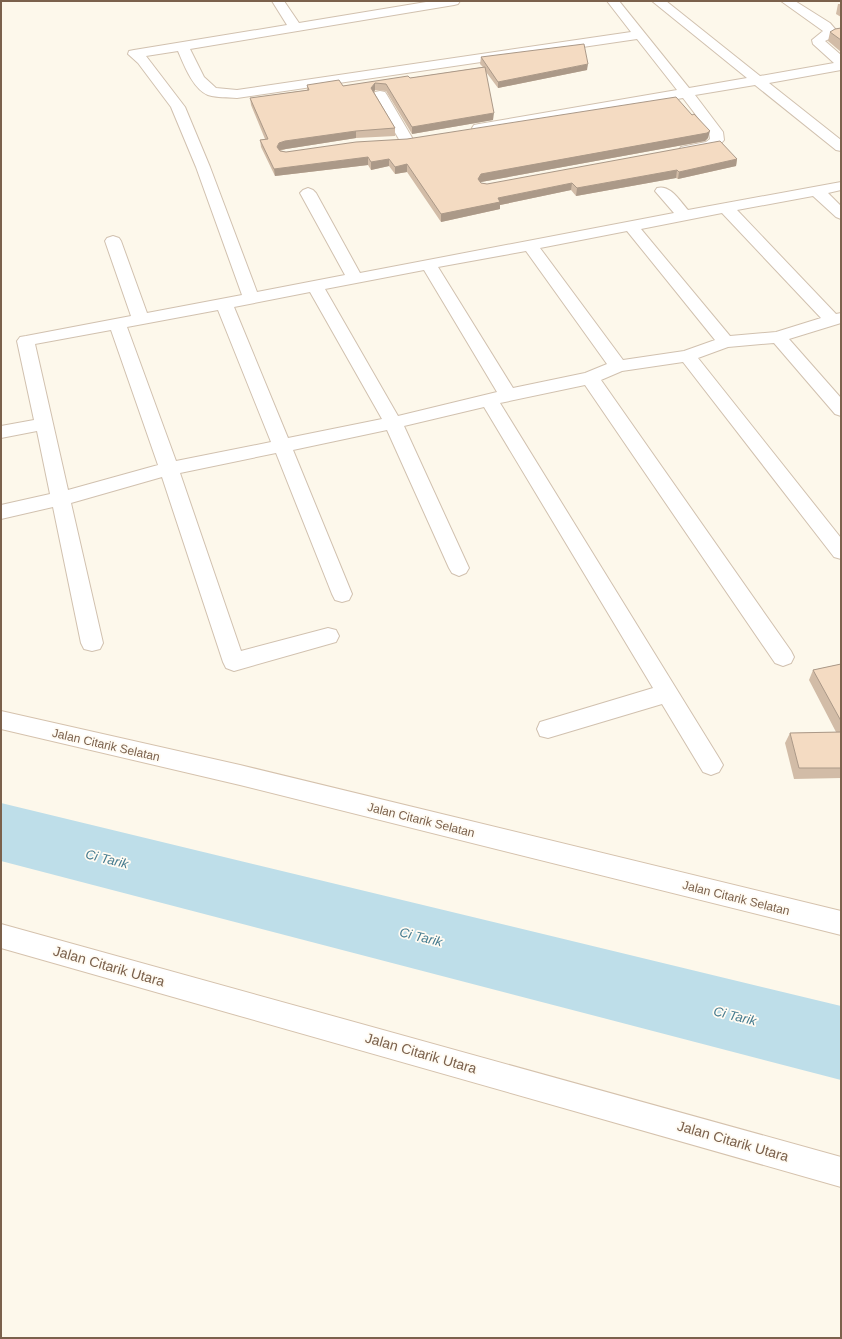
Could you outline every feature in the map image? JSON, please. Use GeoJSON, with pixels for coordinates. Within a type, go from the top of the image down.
{"type":"FeatureCollection","features":[{"type":"Feature","properties":{"kind":"street"},"geometry":{"type":"LineString","coordinates":[[278,1],[295,27]]}},
{"type":"Feature","properties":{"kind":"street"},"geometry":{"type":"LineString","coordinates":[[251,298],[203,168],[178,107],[143,60],[134,54],[454,1]]}},
{"type":"Feature","properties":{"kind":"street"},"geometry":{"type":"LineString","coordinates":[[613,1],[716,132],[717,140],[711,145],[673,152]]}},
{"type":"Feature","properties":{"kind":"street"},"geometry":{"type":"LineString","coordinates":[[658,1],[841,147]]}},
{"type":"Feature","properties":{"kind":"street"},"geometry":{"type":"LineString","coordinates":[[786,1],[830,30],[827,35],[818,40],[819,44],[841,62]]}},
{"type":"Feature","properties":{"kind":"street"},"geometry":{"type":"LineString","coordinates":[[182,46],[203,84],[211,91],[237,94],[639,35]]}},
{"type":"Feature","properties":{"kind":"street"},"geometry":{"type":"LineString","coordinates":[[469,130],[841,66]]}},
{"type":"Feature","properties":{"kind":"street"},"geometry":{"type":"LineString","coordinates":[[380,96],[407,141]]}},
{"type":"Feature","properties":{"kind":"street"},"geometry":{"type":"LineString","coordinates":[[392,142],[422,138]]}},
{"type":"Feature","properties":{"kind":"street"},"geometry":{"type":"LineString","coordinates":[[92,643],[26,341],[841,186]]}},
{"type":"Feature","properties":{"kind":"street"},"geometry":{"type":"LineString","coordinates":[[662,191],[685,216]]}},
{"type":"Feature","properties":{"kind":"street"},"geometry":{"type":"LineString","coordinates":[[817,191],[841,214]]}},
{"type":"Feature","properties":{"kind":"street"},"geometry":{"type":"LineString","coordinates":[[308,193],[354,278]]}},
{"type":"Feature","properties":{"kind":"street"},"geometry":{"type":"LineString","coordinates":[[1,512],[60,499],[169,469],[392,423],[499,397],[590,378],[618,366],[687,356],[726,342],[778,337],[836,319],[726,208]]}},
{"type":"Feature","properties":{"kind":"street"},"geometry":{"type":"LineString","coordinates":[[631,226],[726,342]]}},
{"type":"Feature","properties":{"kind":"street"},"geometry":{"type":"LineString","coordinates":[[113,241],[142,319]]}},
{"type":"Feature","properties":{"kind":"street"},"geometry":{"type":"LineString","coordinates":[[530,245],[618,366]]}},
{"type":"Feature","properties":{"kind":"street"},"geometry":{"type":"LineString","coordinates":[[428,264],[499,397],[667,693],[711,765]]}},
{"type":"Feature","properties":{"kind":"street"},"geometry":{"type":"LineString","coordinates":[[315,286],[392,423],[459,568]]}},
{"type":"Feature","properties":{"kind":"street"},"geometry":{"type":"LineString","coordinates":[[224,303],[342,594]]}},
{"type":"Feature","properties":{"kind":"street"},"geometry":{"type":"LineString","coordinates":[[117,323],[169,469],[234,662],[328,636]]}},
{"type":"Feature","properties":{"kind":"street"},"geometry":{"type":"LineString","coordinates":[[778,337],[841,410]]}},
{"type":"Feature","properties":{"kind":"street"},"geometry":{"type":"LineString","coordinates":[[687,356],[841,552]]}},
{"type":"Feature","properties":{"kind":"street"},"geometry":{"type":"LineString","coordinates":[[590,378],[783,657]]}},
{"type":"Feature","properties":{"kind":"street"},"geometry":{"type":"LineString","coordinates":[[1,432],[44,424]]}},
{"type":"Feature","properties":{"kind":"street"},"geometry":{"type":"LineString","coordinates":[[548,729],[667,693]]}},
{"type":"Feature","properties":{"kind":"street","name":"Jalan Citarik Selatan"},"geometry":{"type":"LineString","coordinates":[[1,720],[240,775],[841,923]]}},
{"type":"Feature","properties":{"kind":"street","name":"Jalan Citarik Utara"},"geometry":{"type":"LineString","coordinates":[[1,936],[841,1172]]}},
{"type":"Feature","properties":{"kind":"building"},"geometry":{"type":"Polygon","coordinates":[[[841,28],[841,40],[830,32],[841,28]]]}},
{"type":"Feature","properties":{"kind":"building"},"geometry":{"type":"Polygon","coordinates":[[[584,44],[588,64],[498,82],[481,57],[584,44]]]}},
{"type":"Feature","properties":{"kind":"building"},"geometry":{"type":"Polygon","coordinates":[[[485,67],[494,113],[412,127],[386,84],[375,83],[371,88],[395,128],[356,131],[285,141],[279,143],[277,147],[280,151],[286,152],[356,142],[407,139],[676,97],[692,115],[694,114],[710,131],[707,133],[481,174],[478,179],[481,183],[487,184],[720,141],[737,159],[679,172],[677,170],[577,188],[572,183],[498,198],[500,202],[441,214],[407,164],[395,167],[389,159],[371,162],[368,157],[274,169],[260,140],[268,139],[250,98],[309,90],[307,85],[339,80],[343,86],[408,76],[410,78],[485,67]]]}},
{"type":"Feature","properties":{"kind":"building"},"geometry":{"type":"Polygon","coordinates":[[[841,664],[841,721],[813,670],[841,664]]]}},
{"type":"Feature","properties":{"kind":"building"},"geometry":{"type":"Polygon","coordinates":[[[841,732],[841,768],[799,768],[790,733],[841,732]]]}},
{"type":"Feature","properties":{"kind":"waterway","name":"Ci Tarik"},"geometry":{"type":"LineString","coordinates":[[1,832],[841,1043]]}}]}
